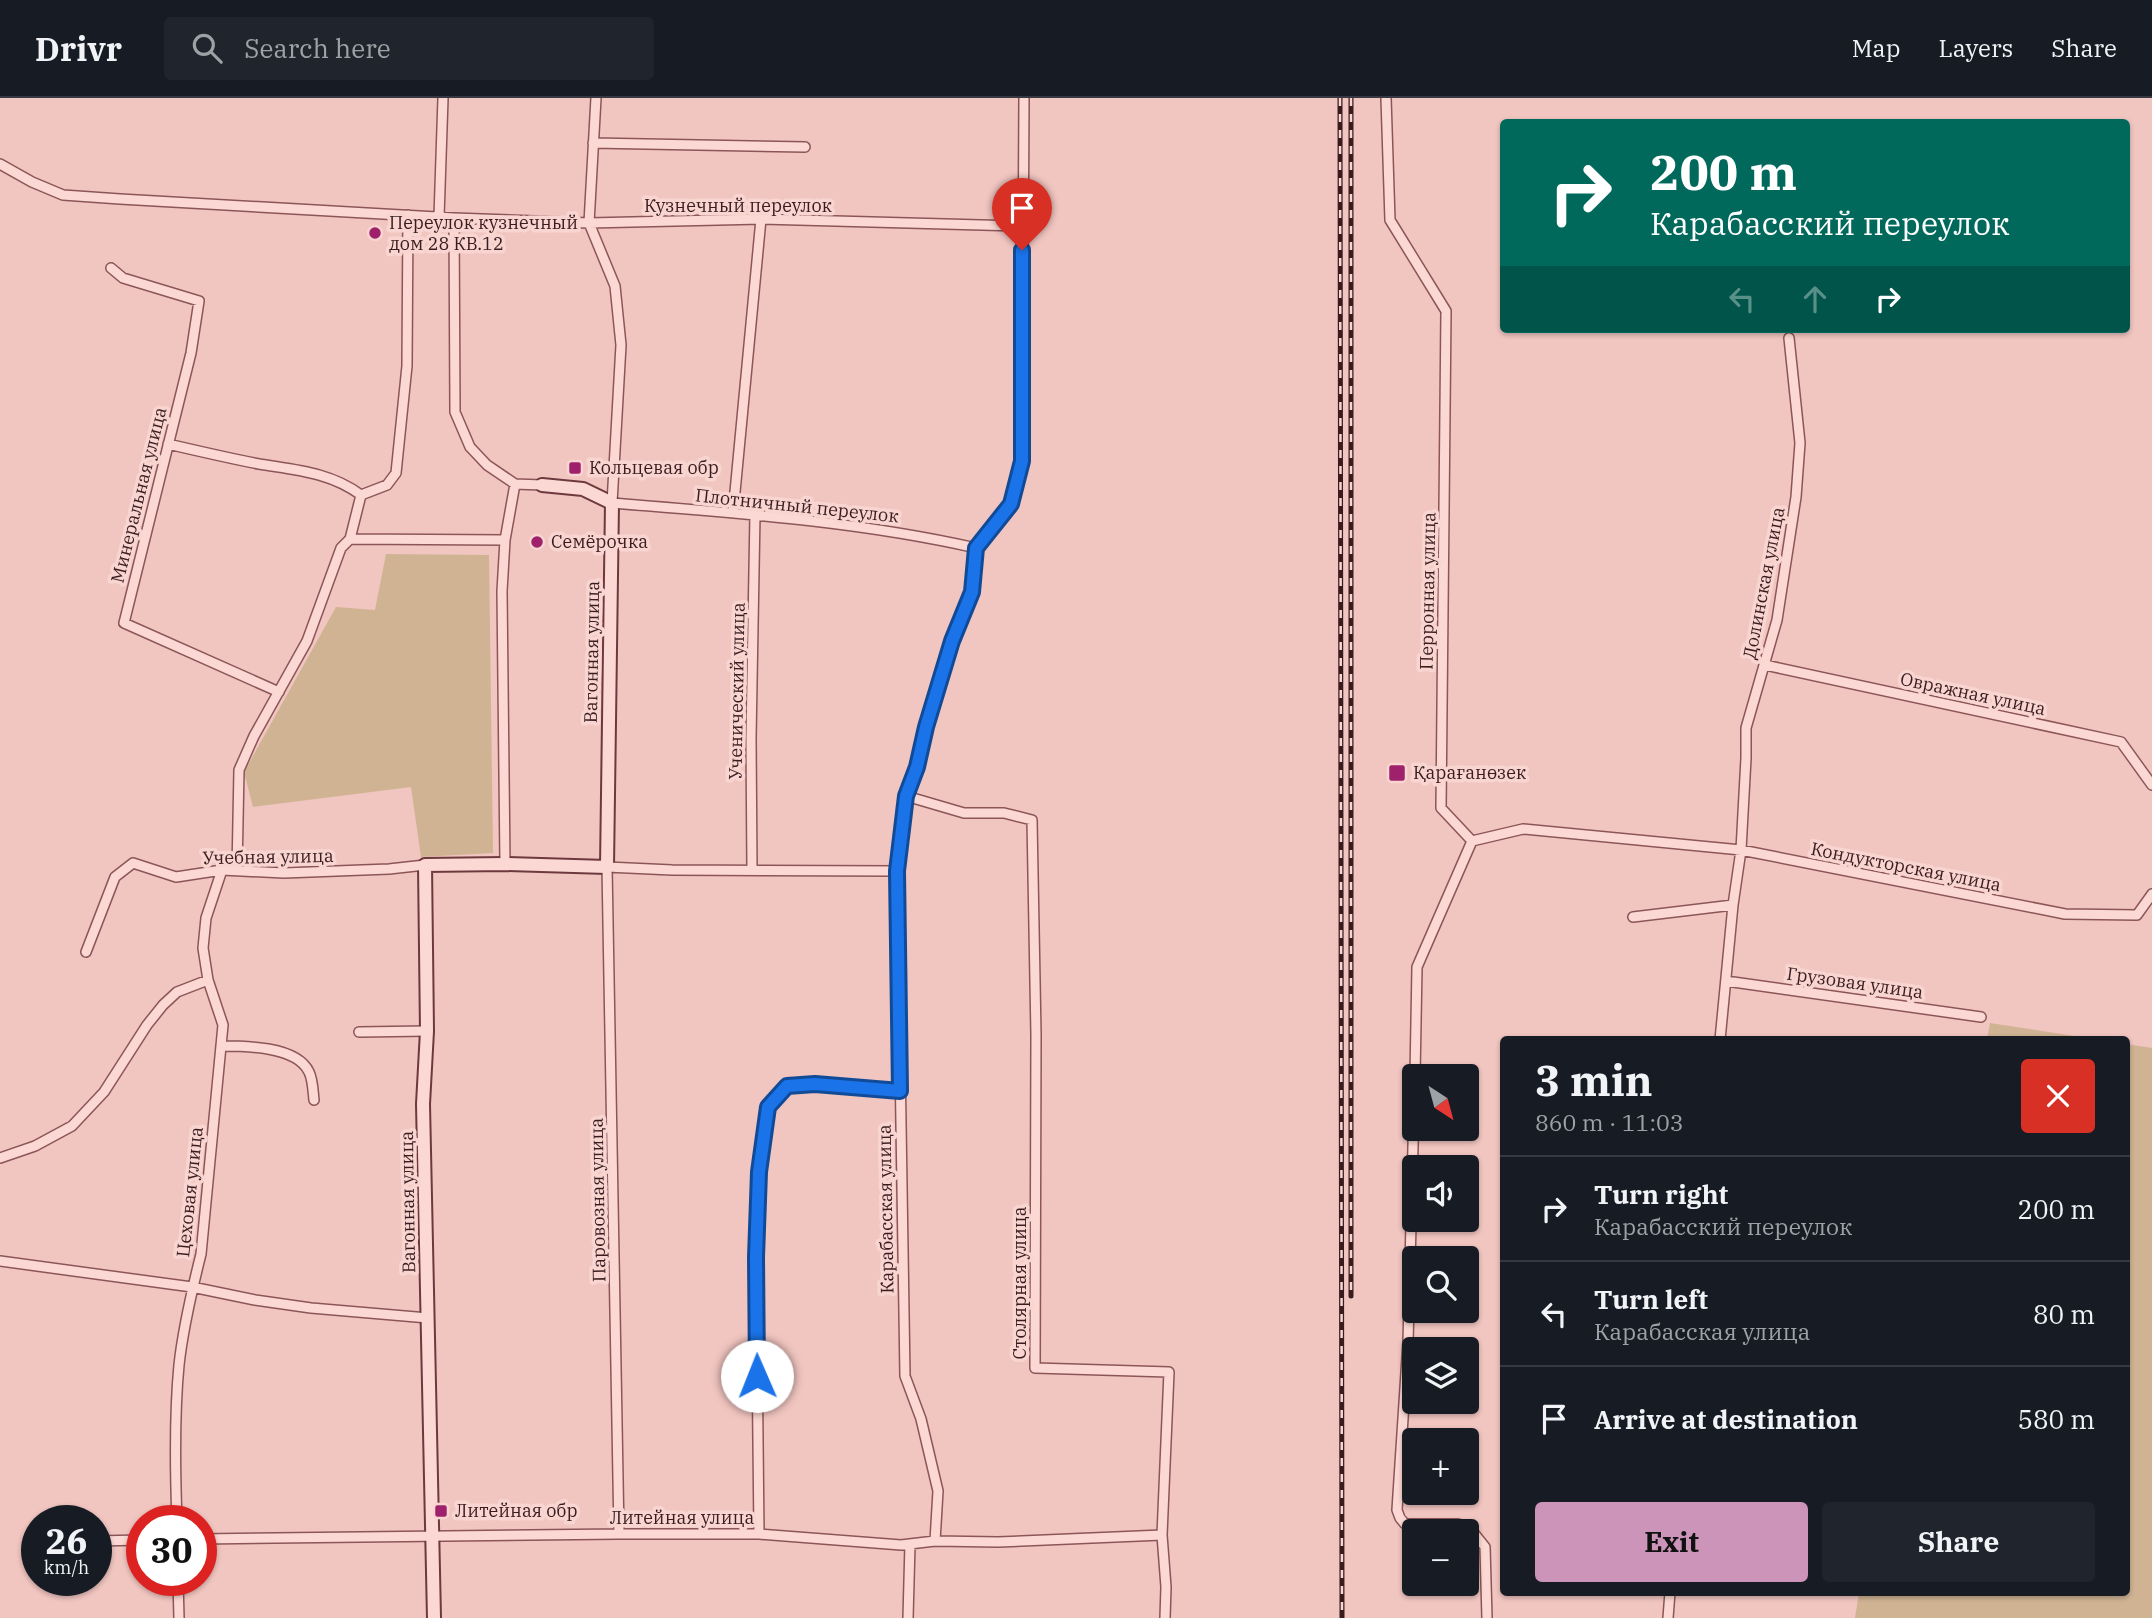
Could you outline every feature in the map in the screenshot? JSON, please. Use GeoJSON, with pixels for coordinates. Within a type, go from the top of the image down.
{"type":"FeatureCollection","features":[{"type":"Feature","properties":{"kind":"street"},"geometry":{"type":"LineString","coordinates":[[439,217],[443,98]]}},
{"type":"Feature","properties":{"kind":"street"},"geometry":{"type":"LineString","coordinates":[[454,218],[456,412],[470,447],[487,465],[515,484],[583,489],[612,503],[621,345],[615,286],[589,223],[596,98]]}},
{"type":"Feature","properties":{"kind":"street"},"geometry":{"type":"LineString","coordinates":[[976,548],[1011,504],[1022,461],[1024,98]]}},
{"type":"Feature","properties":{"kind":"street","name":"Перронная улица"},"geometry":{"type":"LineString","coordinates":[[1386,98],[1391,220],[1446,311],[1441,808],[1472,841]]}},
{"type":"Feature","properties":{"kind":"street"},"geometry":{"type":"LineString","coordinates":[[593,143],[805,147]]}},
{"type":"Feature","properties":{"kind":"street","name":"Кузнечный переулок"},"geometry":{"type":"LineString","coordinates":[[0,164],[32,183],[64,195],[120,199],[589,223],[761,219],[1022,226]]}},
{"type":"Feature","properties":{"kind":"street"},"geometry":{"type":"LineString","coordinates":[[360,495],[387,485],[396,473],[407,366],[408,215]]}},
{"type":"Feature","properties":{"kind":"street"},"geometry":{"type":"LineString","coordinates":[[733,513],[761,219]]}},
{"type":"Feature","properties":{"kind":"street","name":"Минеральная улица"},"geometry":{"type":"LineString","coordinates":[[111,268],[122,278],[199,301],[191,352],[124,623],[279,692]]}},
{"type":"Feature","properties":{"kind":"street","name":"Долинская улица"},"geometry":{"type":"LineString","coordinates":[[1720,1036],[1741,850],[1746,728],[1777,620],[1796,497],[1800,443],[1789,338]]}},
{"type":"Feature","properties":{"kind":"street"},"geometry":{"type":"LineString","coordinates":[[169,444],[257,464],[316,473],[332,478],[360,495]]}},
{"type":"Feature","properties":{"kind":"street"},"geometry":{"type":"LineString","coordinates":[[505,864],[502,591],[505,540],[515,484]]}},
{"type":"Feature","properties":{"kind":"street"},"geometry":{"type":"LineString","coordinates":[[237,870],[239,770],[254,736],[307,641],[341,548],[350,539],[360,495]]}},
{"type":"Feature","properties":{"kind":"street","name":"Плотничный переулок"},"geometry":{"type":"LineString","coordinates":[[612,503],[755,514],[929,537],[976,548]]}},
{"type":"Feature","properties":{"kind":"street","name":"Вагонная улица"},"geometry":{"type":"LineString","coordinates":[[607,867],[612,503]]}},
{"type":"Feature","properties":{"kind":"street","name":"Ученический улица"},"geometry":{"type":"LineString","coordinates":[[752,869],[751,738],[755,514]]}},
{"type":"Feature","properties":{"kind":"street"},"geometry":{"type":"LineString","coordinates":[[350,539],[505,540]]}},
{"type":"Feature","properties":{"kind":"street","name":"Карабасская улица"},"geometry":{"type":"LineString","coordinates":[[936,1541],[939,1491],[921,1419],[905,1376],[897,871],[906,796],[917,767],[952,641],[972,592],[976,548]]}},
{"type":"Feature","properties":{"kind":"street","name":"Овражная улица"},"geometry":{"type":"LineString","coordinates":[[1765,665],[2121,742],[2152,785]]}},
{"type":"Feature","properties":{"kind":"street","name":"Столярная улица"},"geometry":{"type":"LineString","coordinates":[[906,796],[964,813],[1004,813],[1032,820],[1036,1035],[1035,1368],[1169,1372],[1161,1535],[1166,1587],[1165,1618]]}},
{"type":"Feature","properties":{"kind":"street","name":"Кондукторская улица"},"geometry":{"type":"LineString","coordinates":[[1472,841],[1523,829],[1741,850],[2065,914],[2137,915],[2152,894]]}},
{"type":"Feature","properties":{"kind":"street"},"geometry":{"type":"LineString","coordinates":[[1415,1064],[1417,967],[1472,841]]}},
{"type":"Feature","properties":{"kind":"street","name":"Учебная улица"},"geometry":{"type":"LineString","coordinates":[[86,952],[115,877],[132,863],[176,877],[222,870],[284,873],[425,865]]}},
{"type":"Feature","properties":{"kind":"street"},"geometry":{"type":"LineString","coordinates":[[425,865],[897,871]]}},
{"type":"Feature","properties":{"kind":"street","name":"Вагонная улица"},"geometry":{"type":"LineString","coordinates":[[425,865],[428,1031],[423,1104],[434,1618]]}},
{"type":"Feature","properties":{"kind":"street","name":"Паровозная улица"},"geometry":{"type":"LineString","coordinates":[[607,867],[619,1534]]}},
{"type":"Feature","properties":{"kind":"street","name":"Цеховая улица"},"geometry":{"type":"LineString","coordinates":[[177,1505],[175,1455],[179,1363],[192,1287],[201,1254],[223,1026],[208,980],[203,948],[206,918],[222,870]]}},
{"type":"Feature","properties":{"kind":"street"},"geometry":{"type":"LineString","coordinates":[[1633,917],[1733,905]]}},
{"type":"Feature","properties":{"kind":"street"},"geometry":{"type":"LineString","coordinates":[[0,1158],[35,1146],[72,1126],[104,1092],[163,1005],[177,992],[208,980]]}},
{"type":"Feature","properties":{"kind":"street","name":"Грузовая улица"},"geometry":{"type":"LineString","coordinates":[[1726,981],[1981,1017]]}},
{"type":"Feature","properties":{"kind":"street"},"geometry":{"type":"LineString","coordinates":[[359,1032],[428,1031]]}},
{"type":"Feature","properties":{"kind":"street"},"geometry":{"type":"LineString","coordinates":[[221,1046],[260,1046],[298,1059],[309,1072],[314,1100]]}},
{"type":"Feature","properties":{"kind":"street"},"geometry":{"type":"LineString","coordinates":[[759,1534],[756,1257],[759,1172],[768,1107],[787,1086],[815,1084],[900,1091]]}},
{"type":"Feature","properties":{"kind":"street"},"geometry":{"type":"LineString","coordinates":[[1413,1141],[1409,1331],[1397,1510],[1399,1518],[1405,1524],[1458,1524],[1469,1527],[1485,1547],[1487,1618]]}},
{"type":"Feature","properties":{"kind":"street"},"geometry":{"type":"LineString","coordinates":[[0,1261],[192,1287],[312,1308],[428,1318]]}},
{"type":"Feature","properties":{"kind":"street","name":"Литейная улица"},"geometry":{"type":"LineString","coordinates":[[217,1539],[759,1534],[910,1544],[1161,1535]]}},
{"type":"Feature","properties":{"kind":"street"},"geometry":{"type":"LineString","coordinates":[[908,1618],[910,1544]]}},
{"type":"Feature","properties":{"kind":"street"},"geometry":{"type":"LineString","coordinates":[[178,1596],[179,1618]]}},
{"type":"Feature","properties":{"kind":"street"},"geometry":{"type":"LineString","coordinates":[[1668,1618],[1670,1596]]}},
{"type":"Feature","properties":{"kind":"shaded area"},"geometry":{"type":"Polygon","coordinates":[[[386,554],[489,555],[493,853],[421,857],[411,787],[253,807],[244,772],[336,607],[375,610],[386,554]]]}},
{"type":"Feature","properties":{"kind":"shaded area"},"geometry":{"type":"Polygon","coordinates":[[[1990,1023],[2074,1036],[1988,1036],[1990,1023]]]}},
{"type":"Feature","properties":{"kind":"shaded area"},"geometry":{"type":"Polygon","coordinates":[[[2130,1045],[2152,1048],[2152,1618],[1855,1618],[1859,1596],[2130,1596],[2130,1045]]]}},
{"type":"Feature","properties":{"kind":"railway"},"geometry":{"type":"LineString","coordinates":[[1340,98],[1342,1618]]}},
{"type":"Feature","properties":{"kind":"railway"},"geometry":{"type":"LineString","coordinates":[[1351,98],[1351,1296]]}},
{"type":"Feature","properties":{"kind":"place","name":"Переулок кузнечный дом 28 КВ.12"},"geometry":{"type":"Point","coordinates":[375,233]}},
{"type":"Feature","properties":{"kind":"place","name":"Кольцевая обр"},"geometry":{"type":"Point","coordinates":[575,468]}},
{"type":"Feature","properties":{"kind":"place","name":"Семёрочка"},"geometry":{"type":"Point","coordinates":[537,542]}},
{"type":"Feature","properties":{"kind":"place","name":"Қарағанөзек"},"geometry":{"type":"Point","coordinates":[1397,773]}},
{"type":"Feature","properties":{"kind":"place","name":"Литейная обр"},"geometry":{"type":"Point","coordinates":[441,1511]}},
{"type":"Feature","properties":{"kind":"route"},"geometry":{"type":"LineString","coordinates":[[757,1376],[756,1257],[759,1172],[768,1107],[787,1086],[815,1084],[900,1091],[897,871],[906,796],[917,767],[952,641],[972,592],[976,548],[1011,504],[1022,461],[1022,250]]}}]}
